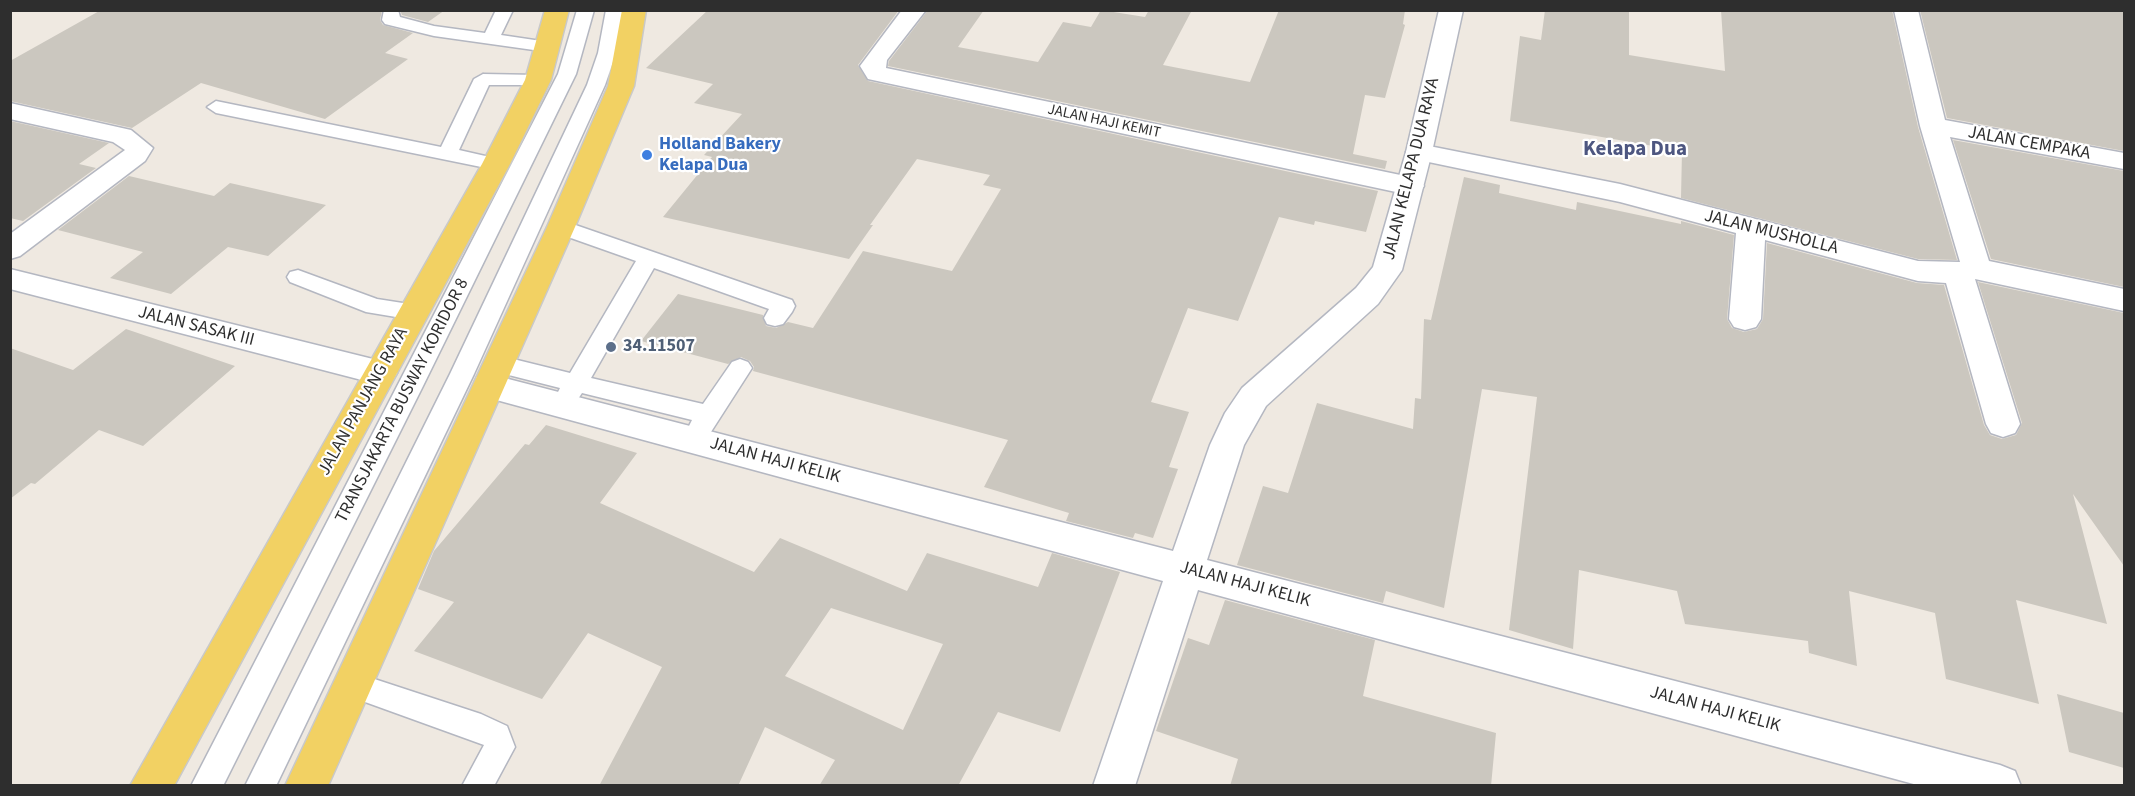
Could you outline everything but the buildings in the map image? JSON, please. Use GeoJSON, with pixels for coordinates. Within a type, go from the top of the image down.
{"type":"FeatureCollection","features":[{"type":"Feature","properties":{"kind":"main road","name":"JALAN PANJANG RAYA"},"geometry":{"type":"LineString","coordinates":[[151,786],[496,164],[538,80],[557,10]]}},
{"type":"Feature","properties":{"kind":"main road"},"geometry":{"type":"LineString","coordinates":[[306,786],[561,227],[621,86],[634,10]]}},
{"type":"Feature","properties":{"kind":"street","name":"JALAN HAJI KEMIT"},"geometry":{"type":"LineString","coordinates":[[915,10],[876,58],[872,66],[877,74],[1410,186]]}},
{"type":"Feature","properties":{"kind":"street","name":"JALAN KELAPA DUA RAYA"},"geometry":{"type":"LineString","coordinates":[[1114,786],[1227,445],[1237,422],[1254,397],[1379,283],[1387,270],[1419,152],[1451,10]]}},
{"type":"Feature","properties":{"kind":"street","name":"JALAN CEMPAKA"},"geometry":{"type":"LineString","coordinates":[[1906,10],[2003,424]]}},
{"type":"Feature","properties":{"kind":"street"},"geometry":{"type":"LineString","coordinates":[[10,111],[122,136],[140,147],[135,155],[10,249]]}},
{"type":"Feature","properties":{"kind":"street","name":"JALAN CEMPAKA"},"geometry":{"type":"LineString","coordinates":[[1933,126],[2124,161]]}},
{"type":"Feature","properties":{"kind":"street","name":"JALAN MUSHOLLA"},"geometry":{"type":"LineString","coordinates":[[1419,152],[1620,193],[1918,271],[1967,270],[2124,300]]}},
{"type":"Feature","properties":{"kind":"street"},"geometry":{"type":"LineString","coordinates":[[1745,319],[1751,229]]}},
{"type":"Feature","properties":{"kind":"street","name":"JALAN SASAK III"},"geometry":{"type":"LineString","coordinates":[[10,279],[381,373]]}},
{"type":"Feature","properties":{"kind":"street","name":"JALAN HAJI KELIK"},"geometry":{"type":"LineString","coordinates":[[493,375],[701,427],[1186,569],[2000,786]]}},
{"type":"Feature","properties":{"kind":"lane"},"geometry":{"type":"LineString","coordinates":[[490,39],[505,10]]}},
{"type":"Feature","properties":{"kind":"lane","name":"TRANSJAKARTA BUSWAY KORIDOR 8"},"geometry":{"type":"LineString","coordinates":[[206,786],[562,84],[586,10]]}},
{"type":"Feature","properties":{"kind":"lane","name":"TRANSJAKARTA BUSWAY KORIDOR 8"},"geometry":{"type":"LineString","coordinates":[[260,786],[462,374],[581,118],[607,53],[615,10]]}},
{"type":"Feature","properties":{"kind":"lane"},"geometry":{"type":"LineString","coordinates":[[391,13],[392,21],[434,31],[548,47]]}},
{"type":"Feature","properties":{"kind":"lane"},"geometry":{"type":"LineString","coordinates":[[447,153],[483,79],[538,80]]}},
{"type":"Feature","properties":{"kind":"lane"},"geometry":{"type":"LineString","coordinates":[[216,107],[496,164]]}},
{"type":"Feature","properties":{"kind":"lane"},"geometry":{"type":"LineString","coordinates":[[561,227],[784,306],[775,318]]}},
{"type":"Feature","properties":{"kind":"lane"},"geometry":{"type":"LineString","coordinates":[[569,394],[648,259]]}},
{"type":"Feature","properties":{"kind":"lane"},"geometry":{"type":"LineString","coordinates":[[298,277],[374,306],[414,312]]}},
{"type":"Feature","properties":{"kind":"lane"},"geometry":{"type":"LineString","coordinates":[[701,427],[740,368]]}},
{"type":"Feature","properties":{"kind":"lane"},"geometry":{"type":"LineString","coordinates":[[353,685],[481,728],[496,736],[500,747],[477,786]]}},
{"type":"Feature","properties":{"kind":"place","name":"Holland Bakery Kelapa Dua"},"geometry":{"type":"Point","coordinates":[647,155]}},
{"type":"Feature","properties":{"kind":"place","name":"34.11507"},"geometry":{"type":"Point","coordinates":[611,347]}},
{"type":"Feature","properties":{"kind":"district","name":"Kelapa Dua"},"geometry":{"type":"Point","coordinates":[1635,150]}}]}
